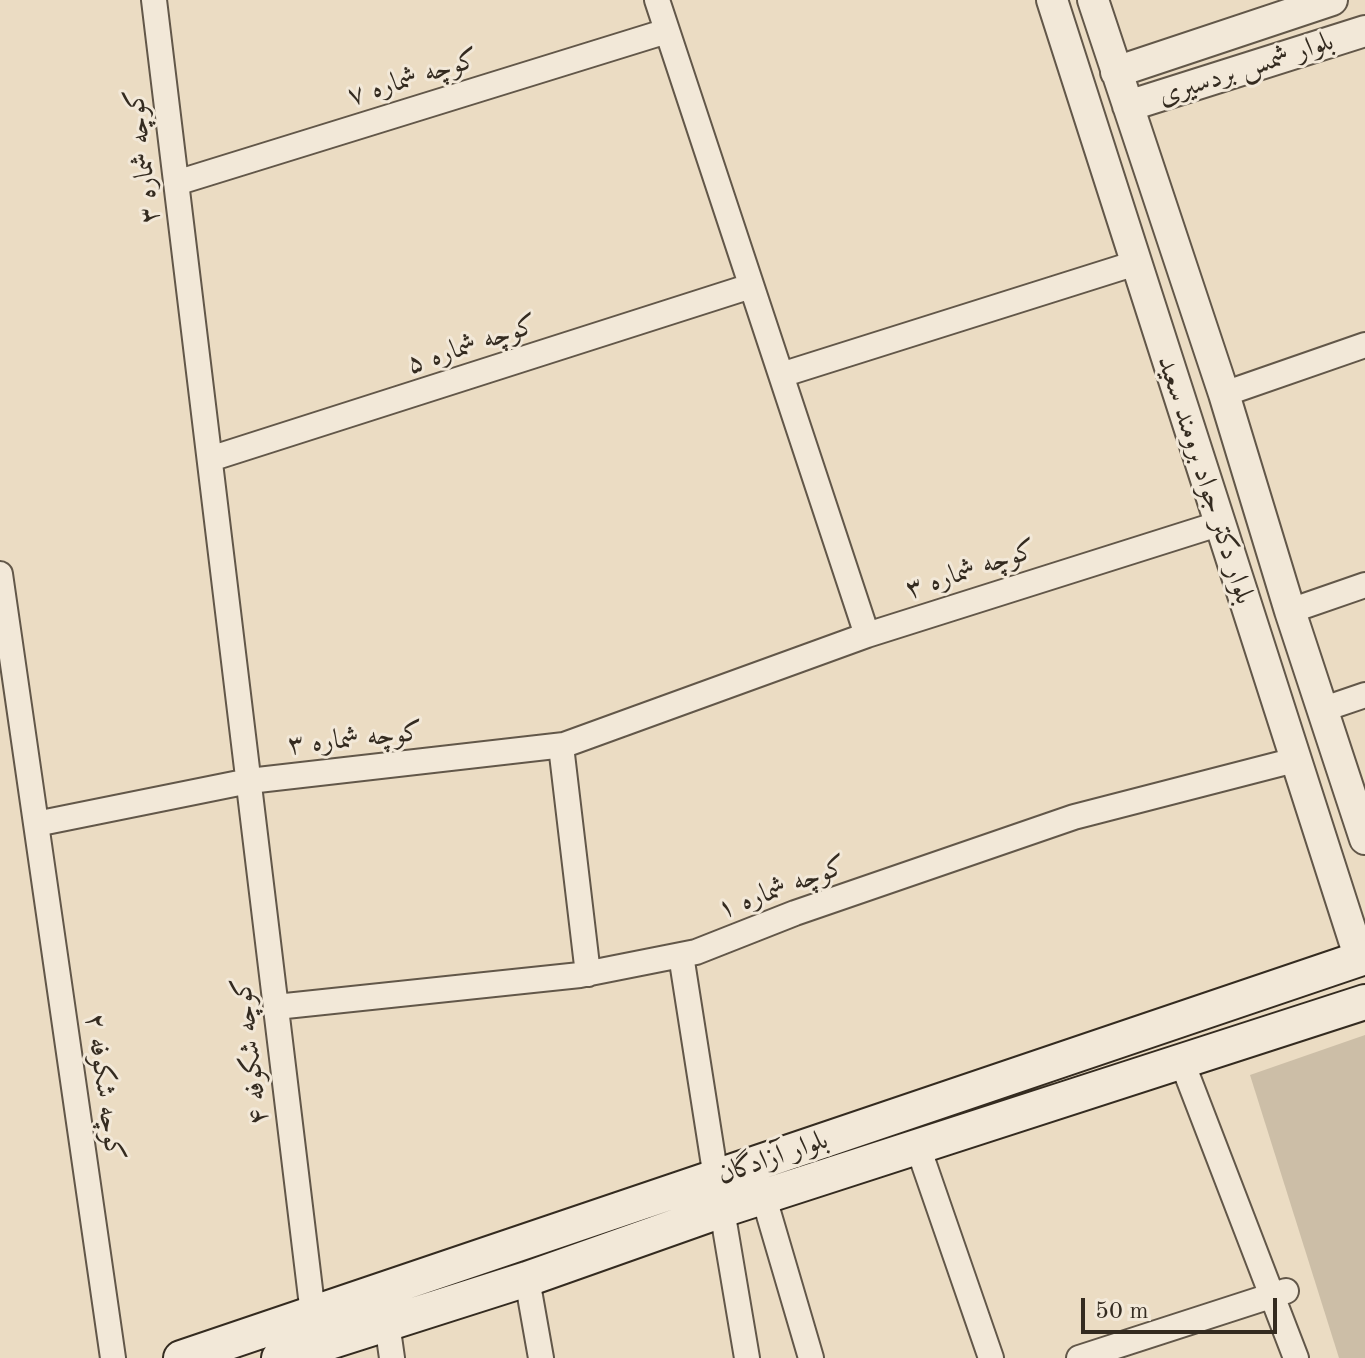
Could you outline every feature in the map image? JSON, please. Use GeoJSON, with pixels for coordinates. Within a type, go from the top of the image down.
{"type":"FeatureCollection","features":[{"type":"Feature","properties":{"kind":"main road","name":"بلوار آزادگان"},"geometry":{"type":"LineString","coordinates":[[181,1358],[313,1314],[719,1194],[1362,958]]}},
{"type":"Feature","properties":{"kind":"main road","name":"بلوار آزادگان"},"geometry":{"type":"LineString","coordinates":[[279,1358],[527,1279],[719,1194],[764,1198],[1365,1002]]}},
{"type":"Feature","properties":{"kind":"street","name":"کوچه شماره ۳"},"geometry":{"type":"LineString","coordinates":[[154,0],[249,781],[561,746],[867,635],[1218,524]]}},
{"type":"Feature","properties":{"kind":"street"},"geometry":{"type":"LineString","coordinates":[[657,0],[867,635]]}},
{"type":"Feature","properties":{"kind":"street","name":"بلوار دکتر جواد برومند سعید"},"geometry":{"type":"LineString","coordinates":[[1052,0],[1218,524],[1362,958]]}},
{"type":"Feature","properties":{"kind":"street","name":"بلوار دکتر جواد برومند سعید"},"geometry":{"type":"LineString","coordinates":[[1093,0],[1224,394],[1290,611],[1365,839]]}},
{"type":"Feature","properties":{"kind":"street","name":"بلوار شمس بردسیری"},"geometry":{"type":"LineString","coordinates":[[1116,72],[1332,0]]}},
{"type":"Feature","properties":{"kind":"street","name":"کوچه شماره ۷"},"geometry":{"type":"LineString","coordinates":[[176,183],[667,31]]}},
{"type":"Feature","properties":{"kind":"street","name":"بلوار شمس بردسیری"},"geometry":{"type":"LineString","coordinates":[[1128,106],[1365,31]]}},
{"type":"Feature","properties":{"kind":"street"},"geometry":{"type":"LineString","coordinates":[[781,375],[1136,263]]}},
{"type":"Feature","properties":{"kind":"street","name":"کوچه شماره ۵"},"geometry":{"type":"LineString","coordinates":[[210,459],[751,286]]}},
{"type":"Feature","properties":{"kind":"street"},"geometry":{"type":"LineString","coordinates":[[1224,394],[1365,345]]}},
{"type":"Feature","properties":{"kind":"street"},"geometry":{"type":"LineString","coordinates":[[1170,371],[1211,356]]}},
{"type":"Feature","properties":{"kind":"street"},"geometry":{"type":"LineString","coordinates":[[0,574],[36,824],[249,781]]}},
{"type":"Feature","properties":{"kind":"street"},"geometry":{"type":"LineString","coordinates":[[1290,611],[1365,585]]}},
{"type":"Feature","properties":{"kind":"street"},"geometry":{"type":"LineString","coordinates":[[1324,709],[1365,695]]}},
{"type":"Feature","properties":{"kind":"street"},"geometry":{"type":"LineString","coordinates":[[561,746],[588,974]]}},
{"type":"Feature","properties":{"kind":"street","name":"کوچه شماره ۱"},"geometry":{"type":"LineString","coordinates":[[276,1007],[588,974],[696,952],[795,913],[1074,817],[1295,760]]}},
{"type":"Feature","properties":{"kind":"street","name":"کوچه شکوفه ۴"},"geometry":{"type":"LineString","coordinates":[[249,781],[313,1314]]}},
{"type":"Feature","properties":{"kind":"street","name":"کوچه شکوفه ۲"},"geometry":{"type":"LineString","coordinates":[[36,824],[113,1358]]}},
{"type":"Feature","properties":{"kind":"street"},"geometry":{"type":"LineString","coordinates":[[681,955],[747,1358]]}},
{"type":"Feature","properties":{"kind":"street"},"geometry":{"type":"LineString","coordinates":[[1182,1062],[1279,1294],[1296,1358]]}},
{"type":"Feature","properties":{"kind":"street"},"geometry":{"type":"LineString","coordinates":[[918,1147],[991,1358]]}},
{"type":"Feature","properties":{"kind":"street"},"geometry":{"type":"LineString","coordinates":[[764,1198],[811,1358]]}},
{"type":"Feature","properties":{"kind":"street"},"geometry":{"type":"LineString","coordinates":[[527,1279],[541,1358]]}},
{"type":"Feature","properties":{"kind":"street"},"geometry":{"type":"LineString","coordinates":[[1079,1358],[1279,1294]]}},
{"type":"Feature","properties":{"kind":"street"},"geometry":{"type":"LineString","coordinates":[[387,1323],[392,1358]]}},
{"type":"Feature","properties":{"kind":"shaded area"},"geometry":{"type":"Polygon","coordinates":[[[1365,1035],[1365,1358],[1339,1358],[1250,1075],[1365,1035]]]}}]}
